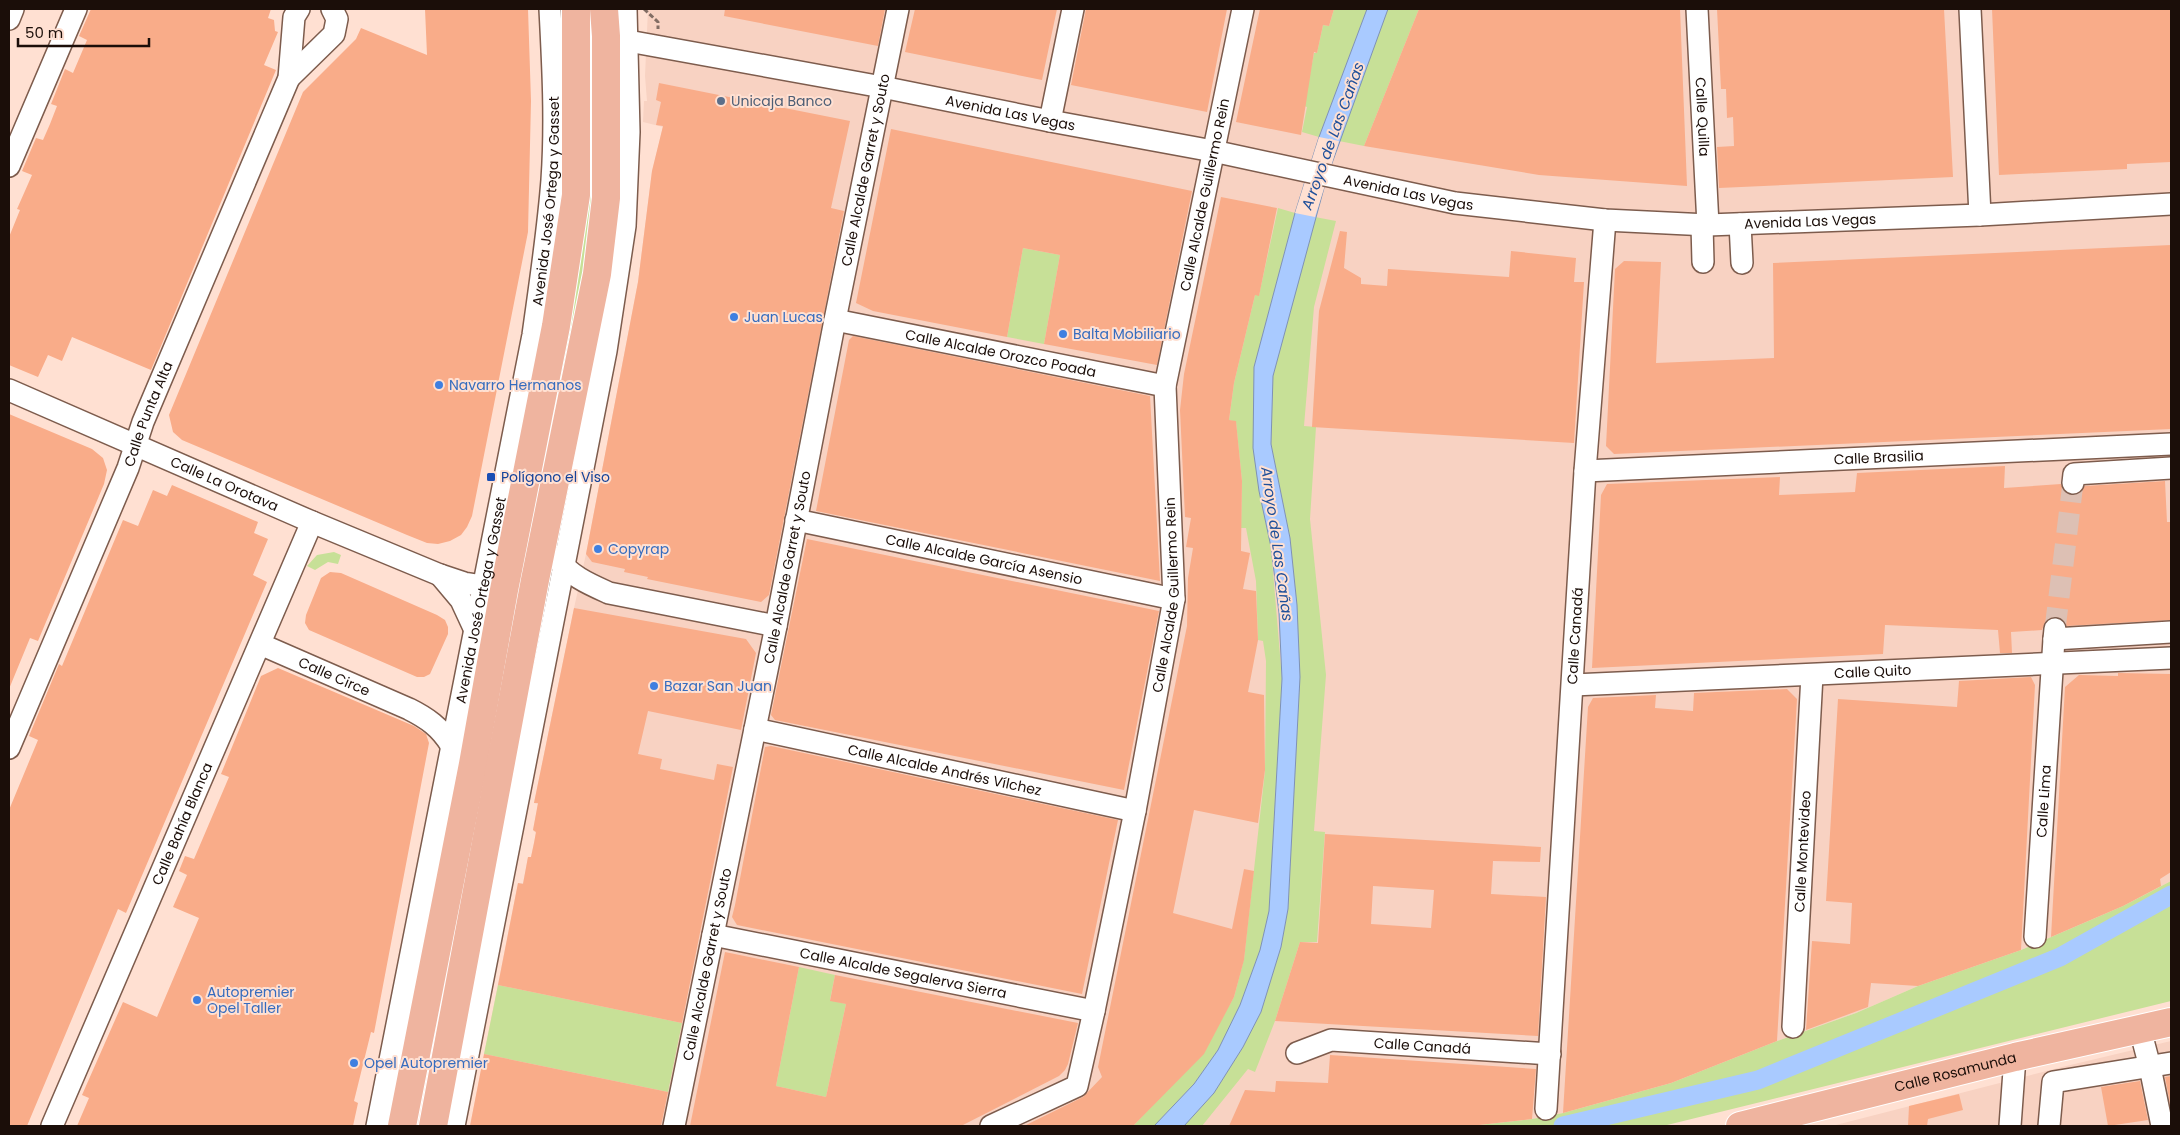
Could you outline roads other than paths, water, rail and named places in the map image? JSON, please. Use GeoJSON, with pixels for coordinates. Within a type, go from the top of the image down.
{"type":"FeatureCollection","features":[{"type":"Feature","properties":{"kind":"main road","name":"Avenida José Ortega y Gasset"},"geometry":{"type":"LineString","coordinates":[[402,1126],[473,764],[493,588],[556,326],[576,195],[576,9]]}},
{"type":"Feature","properties":{"kind":"main road"},"geometry":{"type":"LineString","coordinates":[[433,1126],[527,623],[549,557],[595,282],[606,198],[610,23]]}},
{"type":"Feature","properties":{"kind":"main road","name":"Calle Rosamunda"},"geometry":{"type":"LineString","coordinates":[[1740,1126],[1775,1122],[2015,1057],[2171,1022]]}},
{"type":"Feature","properties":{"kind":"street"},"geometry":{"type":"LineString","coordinates":[[9,19],[13,9]]}},
{"type":"Feature","properties":{"kind":"street"},"geometry":{"type":"LineString","coordinates":[[9,166],[76,9]]}},
{"type":"Feature","properties":{"kind":"street","name":"Calle Punta Alta"},"geometry":{"type":"LineString","coordinates":[[9,748],[128,468],[143,422],[289,78],[294,16],[299,9]]}},
{"type":"Feature","properties":{"kind":"street","name":"Calle Punta Alta"},"geometry":{"type":"LineString","coordinates":[[289,78],[334,34],[337,19],[332,9]]}},
{"type":"Feature","properties":{"kind":"street","name":"Avenida José Ortega y Gasset"},"geometry":{"type":"LineString","coordinates":[[377,1126],[474,628],[493,588],[545,255],[552,179],[554,96],[550,9]]}},
{"type":"Feature","properties":{"kind":"street","name":"Calle Alcalde Garret y Souto"},"geometry":{"type":"LineString","coordinates":[[674,1126],[776,626],[898,9]]}},
{"type":"Feature","properties":{"kind":"street"},"geometry":{"type":"LineString","coordinates":[[1050,121],[1073,9]]}},
{"type":"Feature","properties":{"kind":"street","name":"Calle Alcalde Guillermo Rein"},"geometry":{"type":"LineString","coordinates":[[992,1126],[1077,1086],[1094,1011],[1135,811],[1174,599],[1165,386],[1243,9]]}},
{"type":"Feature","properties":{"kind":"street","name":"Calle Quilla"},"geometry":{"type":"LineString","coordinates":[[1697,9],[1705,225],[1703,262]]}},
{"type":"Feature","properties":{"kind":"street"},"geometry":{"type":"LineString","coordinates":[[1970,9],[1980,215]]}},
{"type":"Feature","properties":{"kind":"street"},"geometry":{"type":"LineString","coordinates":[[577,74],[610,23]]}},
{"type":"Feature","properties":{"kind":"street","name":"Avenida Las Vegas"},"geometry":{"type":"LineString","coordinates":[[610,23],[882,87],[1213,152],[1455,203],[1605,220],[1705,225],[1980,215],[2171,204]]}},
{"type":"Feature","properties":{"kind":"street","name":"Calle Canadá"},"geometry":{"type":"LineString","coordinates":[[1546,1109],[1585,472],[1605,220]]}},
{"type":"Feature","properties":{"kind":"street"},"geometry":{"type":"LineString","coordinates":[[1740,224],[1742,263]]}},
{"type":"Feature","properties":{"kind":"street","name":"Calle Alcalde Orozco Poada"},"geometry":{"type":"LineString","coordinates":[[835,320],[1165,386]]}},
{"type":"Feature","properties":{"kind":"street","name":"Calle La Orotava"},"geometry":{"type":"LineString","coordinates":[[9,390],[312,522],[440,575],[464,583],[493,588]]}},
{"type":"Feature","properties":{"kind":"street","name":"Calle Brasilia"},"geometry":{"type":"LineString","coordinates":[[1585,472],[2171,444]]}},
{"type":"Feature","properties":{"kind":"street"},"geometry":{"type":"LineString","coordinates":[[2073,483],[2074,474],[2171,468]]}},
{"type":"Feature","properties":{"kind":"street","name":"Calle Alcalde García Asensio"},"geometry":{"type":"LineString","coordinates":[[796,520],[1174,599]]}},
{"type":"Feature","properties":{"kind":"street","name":"Calle Bahía Blanca"},"geometry":{"type":"LineString","coordinates":[[52,1126],[312,522]]}},
{"type":"Feature","properties":{"kind":"street"},"geometry":{"type":"LineString","coordinates":[[521,658],[493,588],[549,557]]}},
{"type":"Feature","properties":{"kind":"street"},"geometry":{"type":"LineString","coordinates":[[549,557],[588,584],[609,593],[776,626]]}},
{"type":"Feature","properties":{"kind":"street"},"geometry":{"type":"LineString","coordinates":[[454,1126],[558,601],[549,557]]}},
{"type":"Feature","properties":{"kind":"street","name":"Calle La Orotava"},"geometry":{"type":"LineString","coordinates":[[440,575],[461,600],[474,628]]}},
{"type":"Feature","properties":{"kind":"street"},"geometry":{"type":"LineString","coordinates":[[527,623],[545,608],[558,601],[574,596],[609,593]]}},
{"type":"Feature","properties":{"kind":"street","name":"Calle Lima"},"geometry":{"type":"LineString","coordinates":[[2035,938],[2055,634],[2171,632]]}},
{"type":"Feature","properties":{"kind":"street","name":"Calle Circe"},"geometry":{"type":"LineString","coordinates":[[260,644],[430,720],[441,729],[451,745]]}},
{"type":"Feature","properties":{"kind":"street","name":"Calle Quito"},"geometry":{"type":"LineString","coordinates":[[1573,685],[2171,658]]}},
{"type":"Feature","properties":{"kind":"street","name":"Calle Montevideo"},"geometry":{"type":"LineString","coordinates":[[1793,1027],[1812,675]]}},
{"type":"Feature","properties":{"kind":"street","name":"Calle Circe"},"geometry":{"type":"LineString","coordinates":[[409,709],[433,712],[448,710],[460,700]]}},
{"type":"Feature","properties":{"kind":"street","name":"Calle Alcalde Andrés Vílchez"},"geometry":{"type":"LineString","coordinates":[[755,729],[1135,811]]}},
{"type":"Feature","properties":{"kind":"street","name":"Calle Alcalde Segalerva Sierra"},"geometry":{"type":"LineString","coordinates":[[713,935],[1094,1011]]}},
{"type":"Feature","properties":{"kind":"street"},"geometry":{"type":"LineString","coordinates":[[2140,1029],[2164,1112]]}},
{"type":"Feature","properties":{"kind":"street","name":"Calle Canadá"},"geometry":{"type":"LineString","coordinates":[[1296,1053],[1331,1040],[1550,1054]]}},
{"type":"Feature","properties":{"kind":"street"},"geometry":{"type":"LineString","coordinates":[[2010,1126],[2015,1057]]}},
{"type":"Feature","properties":{"kind":"street"},"geometry":{"type":"LineString","coordinates":[[2049,1126],[2053,1082],[2171,1063]]}},
{"type":"Feature","properties":{"kind":"water","name":"Arroyo de Las Cañas"},"geometry":{"type":"Polygon","coordinates":[[[1367,9],[1388,9],[1327,177],[1273,376],[1271,444],[1290,538],[1297,605],[1300,677],[1288,909],[1281,947],[1261,1012],[1243,1047],[1214,1093],[1184,1126],[1154,1126],[1194,1084],[1218,1050],[1240,1005],[1260,950],[1269,911],[1282,679],[1279,613],[1271,547],[1259,491],[1253,448],[1254,367],[1295,213],[1319,137],[1367,9]]]}},
{"type":"Feature","properties":{"kind":"waterway"},"geometry":{"type":"LineString","coordinates":[[1563,1126],[1758,1080],[2060,957],[2171,895]]}},
{"type":"Feature","properties":{"kind":"tunnel"},"geometry":{"type":"LineString","coordinates":[[2055,629],[2073,483]]}},
{"type":"Feature","properties":{"kind":"place","name":"Unicaja Banco"},"geometry":{"type":"Point","coordinates":[721,101]}},
{"type":"Feature","properties":{"kind":"place","name":"Juan Lucas"},"geometry":{"type":"Point","coordinates":[734,317]}},
{"type":"Feature","properties":{"kind":"place","name":"Balta Mobiliario"},"geometry":{"type":"Point","coordinates":[1063,334]}},
{"type":"Feature","properties":{"kind":"place","name":"Navarro Hermanos"},"geometry":{"type":"Point","coordinates":[439,385]}},
{"type":"Feature","properties":{"kind":"place","name":"Polígono el Viso"},"geometry":{"type":"Point","coordinates":[491,477]}},
{"type":"Feature","properties":{"kind":"place","name":"Copyrap"},"geometry":{"type":"Point","coordinates":[598,549]}},
{"type":"Feature","properties":{"kind":"place","name":"Bazar San Juan"},"geometry":{"type":"Point","coordinates":[654,686]}},
{"type":"Feature","properties":{"kind":"place","name":"Autopremier Opel Taller"},"geometry":{"type":"Point","coordinates":[197,1000]}},
{"type":"Feature","properties":{"kind":"place","name":"Opel Autopremier"},"geometry":{"type":"Point","coordinates":[354,1063]}}]}
